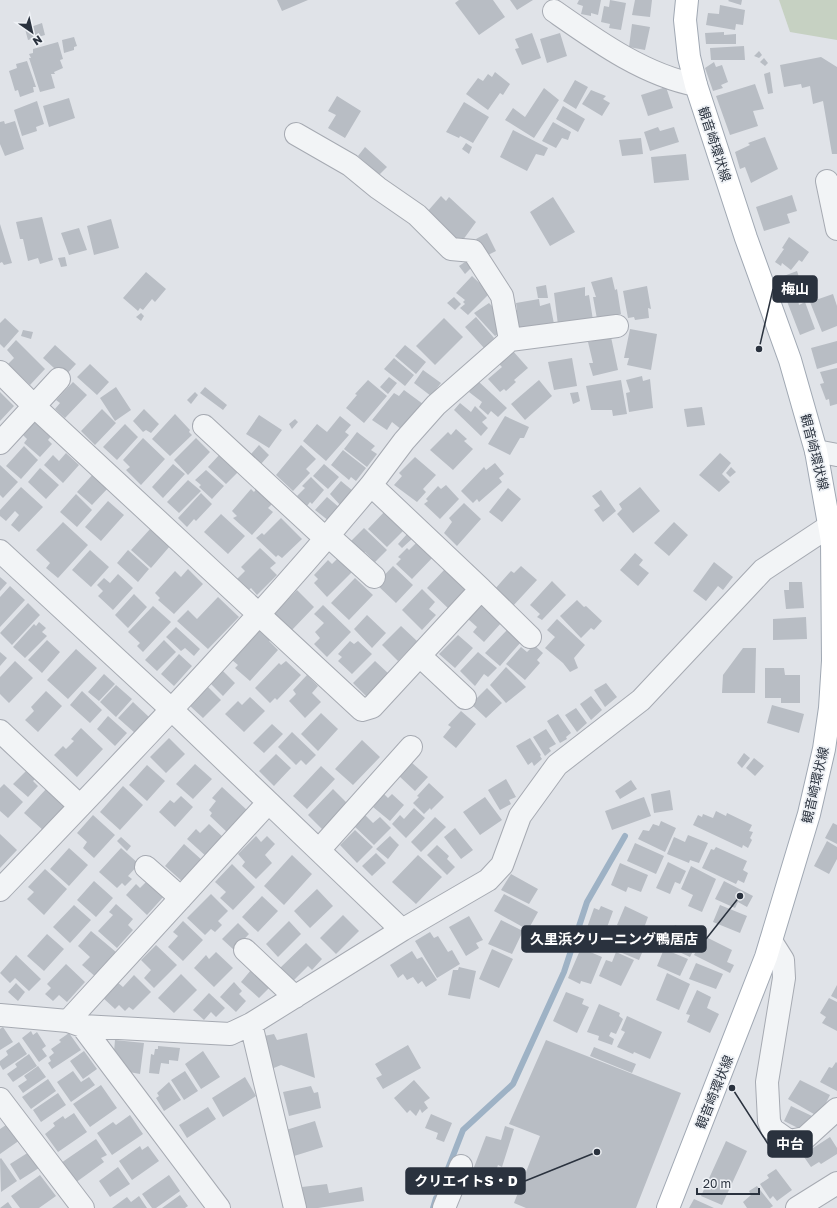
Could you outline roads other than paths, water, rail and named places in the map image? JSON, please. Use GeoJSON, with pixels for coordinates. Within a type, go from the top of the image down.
{"type":"FeatureCollection","features":[{"type":"Feature","properties":{"kind":"main road","name":"観音崎環状線"},"geometry":{"type":"LineString","coordinates":[[668,1208],[731,1049],[770,941],[831,746],[830,708],[833,661],[833,535],[827,453],[790,360],[746,238],[696,85],[689,57],[685,20],[687,0]]}},
{"type":"Feature","properties":{"kind":"street"},"geometry":{"type":"LineString","coordinates":[[554,11],[612,50],[658,74],[681,82],[696,85]]}},
{"type":"Feature","properties":{"kind":"street"},"geometry":{"type":"LineString","coordinates":[[296,134],[350,164],[378,188],[417,215],[451,249],[473,251],[502,296],[510,340]]}},
{"type":"Feature","properties":{"kind":"street"},"geometry":{"type":"LineString","coordinates":[[827,181],[837,229]]}},
{"type":"Feature","properties":{"kind":"street"},"geometry":{"type":"LineString","coordinates":[[0,890],[171,709],[326,539],[371,485],[404,441],[436,405],[510,340],[617,326]]}},
{"type":"Feature","properties":{"kind":"street"},"geometry":{"type":"LineString","coordinates":[[0,372],[34,406],[362,710],[372,707],[481,589]]}},
{"type":"Feature","properties":{"kind":"street"},"geometry":{"type":"LineString","coordinates":[[0,443],[59,379]]}},
{"type":"Feature","properties":{"kind":"street"},"geometry":{"type":"LineString","coordinates":[[204,426],[326,539],[332,540],[374,577]]}},
{"type":"Feature","properties":{"kind":"street"},"geometry":{"type":"LineString","coordinates":[[371,485],[530,637]]}},
{"type":"Feature","properties":{"kind":"street"},"geometry":{"type":"LineString","coordinates":[[0,1015],[75,1024],[230,1034],[251,1024],[402,930],[488,880],[502,865],[520,816],[557,765],[642,700],[763,570],[833,535]]}},
{"type":"Feature","properties":{"kind":"street"},"geometry":{"type":"LineString","coordinates":[[0,551],[171,709],[402,930]]}},
{"type":"Feature","properties":{"kind":"street"},"geometry":{"type":"LineString","coordinates":[[420,656],[465,698]]}},
{"type":"Feature","properties":{"kind":"street"},"geometry":{"type":"LineString","coordinates":[[0,731],[80,806]]}},
{"type":"Feature","properties":{"kind":"street"},"geometry":{"type":"LineString","coordinates":[[319,850],[411,747]]}},
{"type":"Feature","properties":{"kind":"street"},"geometry":{"type":"LineString","coordinates":[[75,1024],[181,898],[268,803]]}},
{"type":"Feature","properties":{"kind":"street"},"geometry":{"type":"LineString","coordinates":[[146,867],[181,898]]}},
{"type":"Feature","properties":{"kind":"street"},"geometry":{"type":"LineString","coordinates":[[770,941],[783,960],[784,978],[767,1082],[769,1121],[772,1129],[789,1141],[805,1138],[837,1110]]}},
{"type":"Feature","properties":{"kind":"street"},"geometry":{"type":"LineString","coordinates":[[245,950],[295,997]]}},
{"type":"Feature","properties":{"kind":"street"},"geometry":{"type":"LineString","coordinates":[[75,1024],[219,1208]]}},
{"type":"Feature","properties":{"kind":"street"},"geometry":{"type":"LineString","coordinates":[[251,1024],[295,1208]]}},
{"type":"Feature","properties":{"kind":"street"},"geometry":{"type":"LineString","coordinates":[[0,1099],[82,1208]]}},
{"type":"Feature","properties":{"kind":"street"},"geometry":{"type":"LineString","coordinates":[[444,1208],[461,1166]]}},
{"type":"Feature","properties":{"kind":"street"},"geometry":{"type":"LineString","coordinates":[[797,1208],[837,1183]]}},
{"type":"Feature","properties":{"kind":"waterway"},"geometry":{"type":"LineString","coordinates":[[442,1184],[463,1130],[513,1084],[564,972],[587,902],[625,836]]}},
{"type":"Feature","properties":{"kind":"waterway"},"geometry":{"type":"LineString","coordinates":[[433,1208],[436,1198]]}},
{"type":"Feature","properties":{"kind":"place","name":"梅山"},"geometry":{"type":"Point","coordinates":[759,349]}},
{"type":"Feature","properties":{"kind":"place","name":"久里浜クリーニング鴨居店"},"geometry":{"type":"Point","coordinates":[740,896]}},
{"type":"Feature","properties":{"kind":"place","name":"中台"},"geometry":{"type":"Point","coordinates":[732,1088]}},
{"type":"Feature","properties":{"kind":"place","name":"クリエイトS・D"},"geometry":{"type":"Point","coordinates":[597,1152]}}]}
